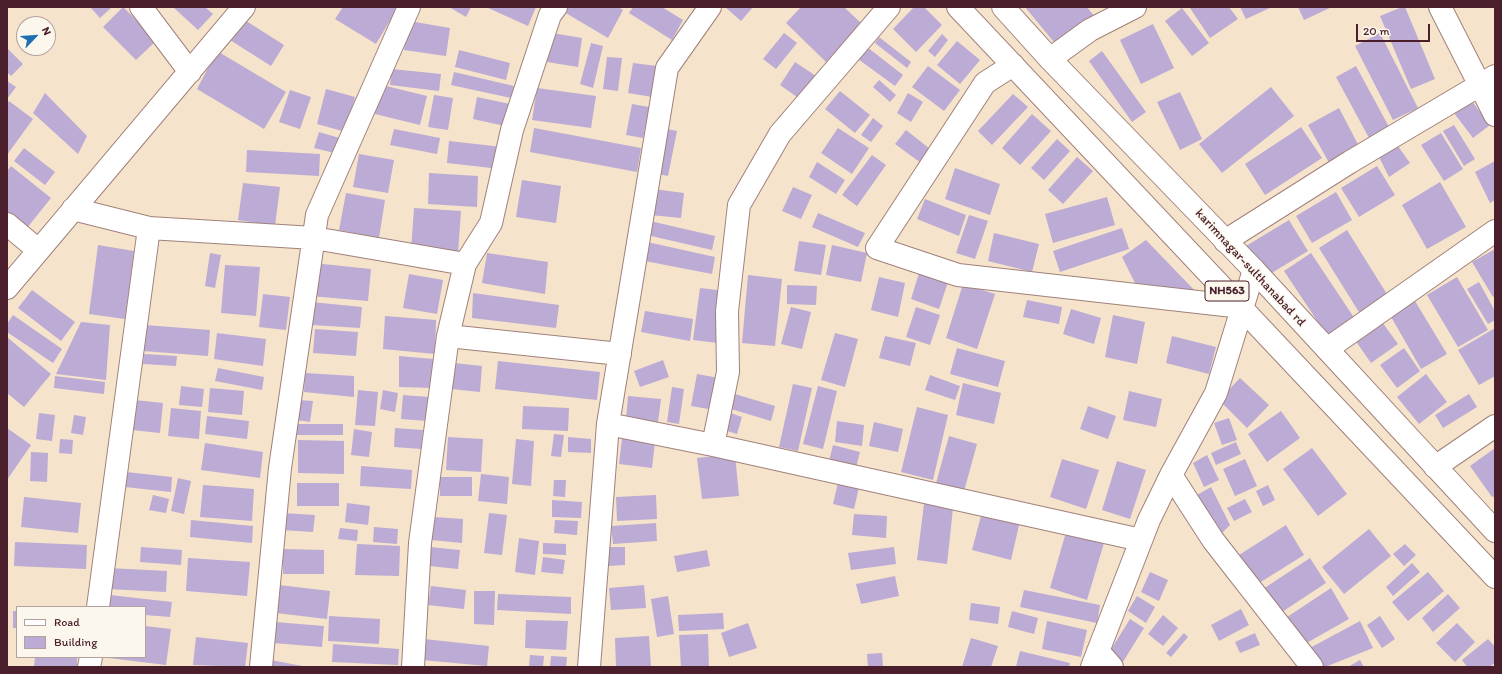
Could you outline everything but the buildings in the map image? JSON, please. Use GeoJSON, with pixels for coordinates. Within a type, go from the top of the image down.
{"type":"FeatureCollection","features":[{"type":"Feature","properties":{"kind":"main road"},"geometry":{"type":"LineString","coordinates":[[141,7],[190,72]]}},
{"type":"Feature","properties":{"kind":"main road"},"geometry":{"type":"LineString","coordinates":[[7,288],[244,7]]}},
{"type":"Feature","properties":{"kind":"main road"},"geometry":{"type":"LineString","coordinates":[[261,667],[280,468],[317,215],[408,7]]}},
{"type":"Feature","properties":{"kind":"main road"},"geometry":{"type":"LineString","coordinates":[[413,667],[420,542],[448,336],[465,264],[491,223],[512,130],[550,14],[556,7]]}},
{"type":"Feature","properties":{"kind":"main road"},"geometry":{"type":"LineString","coordinates":[[589,667],[608,424],[667,68],[710,7]]}},
{"type":"Feature","properties":{"kind":"main road"},"geometry":{"type":"LineString","coordinates":[[713,445],[728,372],[727,311],[739,205],[780,134],[890,7]]}},
{"type":"Feature","properties":{"kind":"main road","name":"NH563"},"geometry":{"type":"LineString","coordinates":[[958,7],[1495,577]]}},
{"type":"Feature","properties":{"kind":"main road","name":"karimnagar-sulthanabad rd"},"geometry":{"type":"LineString","coordinates":[[1003,7],[1050,59],[1254,270],[1495,531]]}},
{"type":"Feature","properties":{"kind":"main road"},"geometry":{"type":"LineString","coordinates":[[1050,59],[1090,30],[1135,7]]}},
{"type":"Feature","properties":{"kind":"main road"},"geometry":{"type":"LineString","coordinates":[[1440,7],[1488,80],[1495,115]]}},
{"type":"Feature","properties":{"kind":"main road"},"geometry":{"type":"LineString","coordinates":[[1013,65],[985,83],[877,248],[958,275],[1242,307]]}},
{"type":"Feature","properties":{"kind":"main road"},"geometry":{"type":"LineString","coordinates":[[1225,241],[1350,162],[1488,80]]}},
{"type":"Feature","properties":{"kind":"main road"},"geometry":{"type":"LineString","coordinates":[[73,208],[149,228],[314,238],[465,264]]}},
{"type":"Feature","properties":{"kind":"main road"},"geometry":{"type":"LineString","coordinates":[[7,224],[38,250]]}},
{"type":"Feature","properties":{"kind":"main road"},"geometry":{"type":"LineString","coordinates":[[98,606],[149,228]]}},
{"type":"Feature","properties":{"kind":"main road"},"geometry":{"type":"LineString","coordinates":[[1327,349],[1495,231]]}},
{"type":"Feature","properties":{"kind":"main road"},"geometry":{"type":"LineString","coordinates":[[1101,662],[1141,540],[1171,475],[1216,393],[1254,270]]}},
{"type":"Feature","properties":{"kind":"main road"},"geometry":{"type":"LineString","coordinates":[[448,336],[620,354]]}},
{"type":"Feature","properties":{"kind":"main road"},"geometry":{"type":"LineString","coordinates":[[608,424],[713,445],[1141,540]]}},
{"type":"Feature","properties":{"kind":"main road"},"geometry":{"type":"LineString","coordinates":[[1436,467],[1495,426]]}},
{"type":"Feature","properties":{"kind":"main road"},"geometry":{"type":"LineString","coordinates":[[1171,475],[1213,540],[1312,667]]}}]}
